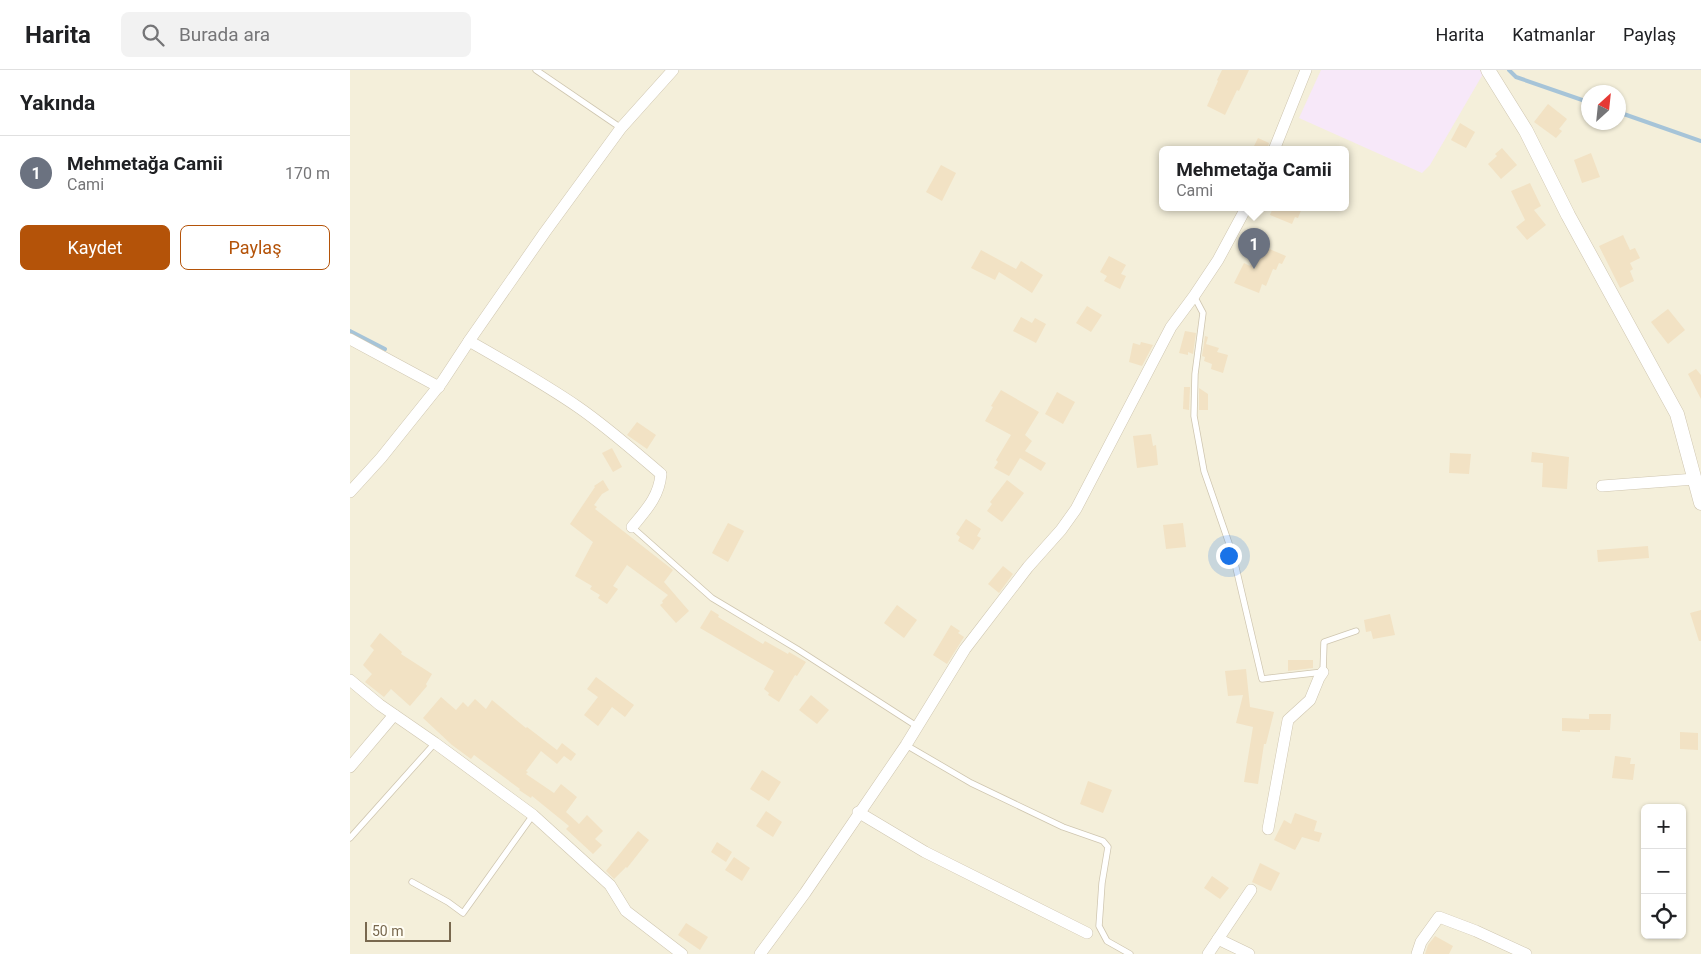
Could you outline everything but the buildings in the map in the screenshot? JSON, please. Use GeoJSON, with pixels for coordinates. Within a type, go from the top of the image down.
{"type":"FeatureCollection","features":[{"type":"Feature","properties":{"kind":"street"},"geometry":{"type":"LineString","coordinates":[[350,492],[381,458],[438,388],[469,341],[621,128],[673,70]]}},
{"type":"Feature","properties":{"kind":"street"},"geometry":{"type":"LineString","coordinates":[[1276,146],[1306,70]]}},
{"type":"Feature","properties":{"kind":"street"},"geometry":{"type":"LineString","coordinates":[[1488,70],[1526,131],[1568,215],[1677,414],[1701,503]]}},
{"type":"Feature","properties":{"kind":"street"},"geometry":{"type":"LineString","coordinates":[[760,954],[805,893],[858,812],[906,745],[965,649],[1028,567],[1061,530],[1076,509],[1171,327],[1218,260],[1244,211]]}},
{"type":"Feature","properties":{"kind":"street"},"geometry":{"type":"LineString","coordinates":[[350,338],[438,388]]}},
{"type":"Feature","properties":{"kind":"street"},"geometry":{"type":"LineString","coordinates":[[469,341],[578,407],[626,443],[661,474],[660,488],[649,507],[632,527]]}},
{"type":"Feature","properties":{"kind":"street"},"geometry":{"type":"LineString","coordinates":[[1602,486],[1695,479]]}},
{"type":"Feature","properties":{"kind":"street"},"geometry":{"type":"LineString","coordinates":[[1268,829],[1288,720],[1310,700],[1323,672]]}},
{"type":"Feature","properties":{"kind":"street"},"geometry":{"type":"LineString","coordinates":[[350,680],[380,706],[436,743],[533,815],[610,885],[626,911],[682,954]]}},
{"type":"Feature","properties":{"kind":"street"},"geometry":{"type":"LineString","coordinates":[[350,767],[394,715]]}},
{"type":"Feature","properties":{"kind":"street"},"geometry":{"type":"LineString","coordinates":[[858,812],[925,852],[1086,933]]}},
{"type":"Feature","properties":{"kind":"street"},"geometry":{"type":"LineString","coordinates":[[1208,954],[1250,890]]}},
{"type":"Feature","properties":{"kind":"street"},"geometry":{"type":"LineString","coordinates":[[1417,954],[1421,942],[1438,917],[1476,931],[1526,954]]}},
{"type":"Feature","properties":{"kind":"street"},"geometry":{"type":"LineString","coordinates":[[1218,939],[1250,954]]}},
{"type":"Feature","properties":{"kind":"lane"},"geometry":{"type":"LineString","coordinates":[[536,70],[621,128]]}},
{"type":"Feature","properties":{"kind":"lane"},"geometry":{"type":"LineString","coordinates":[[1194,296],[1203,313],[1195,374],[1194,416],[1204,471],[1233,555],[1262,679],[1323,672],[1324,642],[1356,631]]}},
{"type":"Feature","properties":{"kind":"lane"},"geometry":{"type":"LineString","coordinates":[[632,527],[712,598],[797,649],[918,727]]}},
{"type":"Feature","properties":{"kind":"lane"},"geometry":{"type":"LineString","coordinates":[[350,838],[436,743]]}},
{"type":"Feature","properties":{"kind":"lane"},"geometry":{"type":"LineString","coordinates":[[906,745],[980,787],[1063,827],[1103,841],[1108,847],[1102,883],[1099,926],[1107,941],[1130,954]]}},
{"type":"Feature","properties":{"kind":"lane"},"geometry":{"type":"LineString","coordinates":[[412,882],[448,902],[463,913],[533,815]]}},
{"type":"Feature","properties":{"kind":"shaded area"},"geometry":{"type":"Polygon","coordinates":[[[350,70],[1701,70],[1701,954],[350,954],[350,70]]]}},
{"type":"Feature","properties":{"kind":"shaded area"},"geometry":{"type":"Polygon","coordinates":[[[1321,70],[1480,70],[1483,74],[1430,165],[1422,173],[1299,118],[1321,70]]]}},
{"type":"Feature","properties":{"kind":"waterway"},"geometry":{"type":"LineString","coordinates":[[1509,70],[1516,77],[1581,100]]}},
{"type":"Feature","properties":{"kind":"waterway"},"geometry":{"type":"LineString","coordinates":[[1626,115],[1701,141]]}},
{"type":"Feature","properties":{"kind":"waterway"},"geometry":{"type":"LineString","coordinates":[[350,331],[385,349]]}},
{"type":"Feature","properties":{"kind":"place","name":"Mehmetağa Camii"},"geometry":{"type":"Point","coordinates":[1254,269]}}]}
